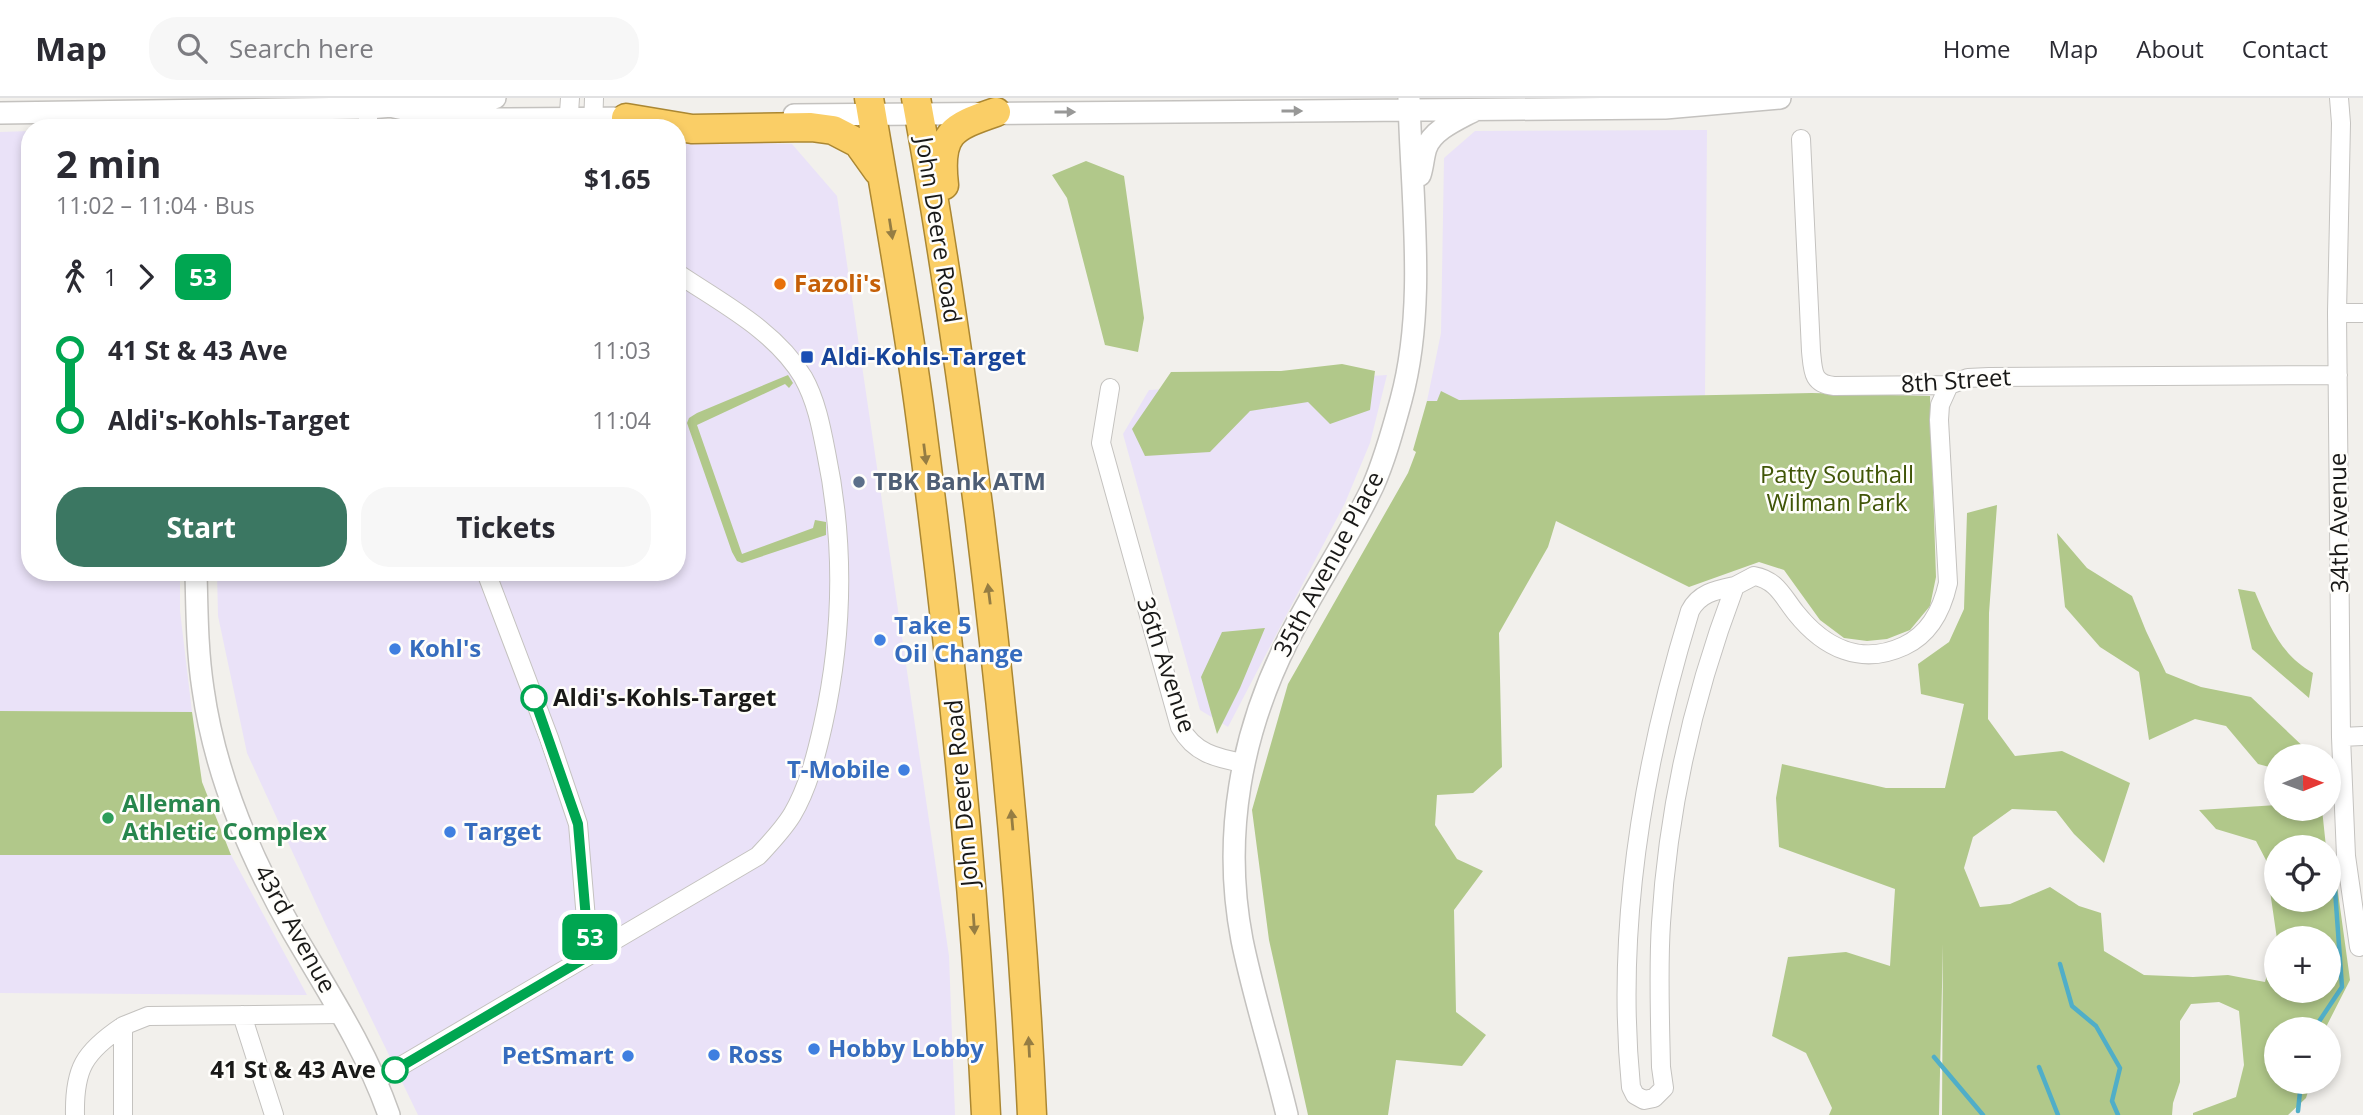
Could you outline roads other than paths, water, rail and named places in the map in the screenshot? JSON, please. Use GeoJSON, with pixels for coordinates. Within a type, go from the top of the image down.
{"type":"FeatureCollection","features":[{"type":"Feature","properties":{"kind":"highway","name":"John Deere Road"},"geometry":{"type":"LineString","coordinates":[[917,105],[945,270],[971,455],[1005,747],[1027,999],[1032,1115]]}},
{"type":"Feature","properties":{"kind":"highway","name":"John Deere Road"},"geometry":{"type":"LineString","coordinates":[[870,106],[920,419],[955,706],[986,1115]]}},
{"type":"Feature","properties":{"kind":"highway"},"geometry":{"type":"LineString","coordinates":[[971,455],[968,344],[946,201],[943,158],[945,146],[957,127],[996,112]]}},
{"type":"Feature","properties":{"kind":"highway"},"geometry":{"type":"LineString","coordinates":[[626,118],[632,119]]}},
{"type":"Feature","properties":{"kind":"highway"},"geometry":{"type":"LineString","coordinates":[[686,128],[811,127],[833,130],[858,143],[873,162],[883,182]]}},
{"type":"Feature","properties":{"kind":"street"},"geometry":{"type":"LineString","coordinates":[[0,113],[188,119],[368,118],[394,107],[495,98]]}},
{"type":"Feature","properties":{"kind":"street"},"geometry":{"type":"LineString","coordinates":[[394,107],[438,116],[594,115],[626,118],[917,105],[996,112],[1409,104],[1476,110],[1665,108],[1780,98]]}},
{"type":"Feature","properties":{"kind":"street","name":"34th Avenue"},"geometry":{"type":"LineString","coordinates":[[2339,98],[2341,123],[2337,313],[2341,737],[2346,856],[2359,947]]}},
{"type":"Feature","properties":{"kind":"street","name":"35th Avenue Place"},"geometry":{"type":"LineString","coordinates":[[1243,763],[1258,709],[1273,672],[1373,486],[1402,398],[1412,347],[1414,312],[1414,190],[1409,104]]}},
{"type":"Feature","properties":{"kind":"street"},"geometry":{"type":"LineString","coordinates":[[1414,190],[1426,148],[1432,139],[1476,110]]}},
{"type":"Feature","properties":{"kind":"street","name":"8th Street"},"geometry":{"type":"LineString","coordinates":[[1801,139],[1811,351],[1815,377],[1821,383],[1835,386],[1949,385],[1968,378],[1989,377],[2338,375]]}},
{"type":"Feature","properties":{"kind":"street"},"geometry":{"type":"LineString","coordinates":[[377,1080],[758,856],[778,836],[798,803],[810,775],[830,695],[838,618],[838,528],[831,472],[821,427],[813,396],[779,345],[686,279]]}},
{"type":"Feature","properties":{"kind":"street"},"geometry":{"type":"LineString","coordinates":[[2337,313],[2363,313]]}},
{"type":"Feature","properties":{"kind":"street"},"geometry":{"type":"LineString","coordinates":[[1735,586],[1713,645],[1692,721],[1671,830],[1661,924],[1661,1067],[1664,1088],[1654,1098],[1644,1100],[1635,1095],[1631,1087],[1628,971],[1631,889],[1658,727],[1690,611],[1705,593],[1735,586],[1754,576],[1771,582],[1811,630],[1837,649],[1850,653],[1886,652],[1914,642],[1931,625],[1945,600],[1948,583],[1939,421],[1940,405],[1949,385]]}},
{"type":"Feature","properties":{"kind":"street","name":"36th Avenue"},"geometry":{"type":"LineString","coordinates":[[1110,388],[1101,443],[1180,726],[1191,743],[1206,753],[1215,758],[1243,763]]}},
{"type":"Feature","properties":{"kind":"street","name":"43rd Avenue"},"geometry":{"type":"LineString","coordinates":[[196,581],[198,646],[203,691],[226,788],[241,828],[268,885],[343,1014],[377,1080],[389,1115]]}},
{"type":"Feature","properties":{"kind":"street"},"geometry":{"type":"LineString","coordinates":[[489,581],[545,727],[578,824],[586,919],[594,953]]}},
{"type":"Feature","properties":{"kind":"street"},"geometry":{"type":"LineString","coordinates":[[2341,737],[2363,736]]}},
{"type":"Feature","properties":{"kind":"street"},"geometry":{"type":"LineString","coordinates":[[1243,763],[1234,840],[1237,908],[1242,940],[1287,1115]]}},
{"type":"Feature","properties":{"kind":"street"},"geometry":{"type":"LineString","coordinates":[[1642,812],[1648,834],[1662,838],[1671,830]]}},
{"type":"Feature","properties":{"kind":"street"},"geometry":{"type":"LineString","coordinates":[[75,1115],[76,1079],[84,1061],[106,1038],[123,1026],[148,1016],[343,1014]]}},
{"type":"Feature","properties":{"kind":"street"},"geometry":{"type":"LineString","coordinates":[[242,1015],[274,1115]]}},
{"type":"Feature","properties":{"kind":"street"},"geometry":{"type":"LineString","coordinates":[[123,1026],[123,1115]]}},
{"type":"Feature","properties":{"kind":"waterway"},"geometry":{"type":"LineString","coordinates":[[2322,1017],[2342,987],[2337,912]]}},
{"type":"Feature","properties":{"kind":"waterway"},"geometry":{"type":"LineString","coordinates":[[2060,964],[2072,1006],[2096,1026],[2120,1068],[2112,1101],[2118,1115]]}},
{"type":"Feature","properties":{"kind":"waterway"},"geometry":{"type":"LineString","coordinates":[[1934,1057],[1983,1115]]}},
{"type":"Feature","properties":{"kind":"waterway"},"geometry":{"type":"LineString","coordinates":[[2039,1067],[2058,1115]]}},
{"type":"Feature","properties":{"kind":"waterway"},"geometry":{"type":"LineString","coordinates":[[2298,1111],[2300,1094]]}},
{"type":"Feature","properties":{"kind":"place","name":"Fazoli's"},"geometry":{"type":"Point","coordinates":[780,284]}},
{"type":"Feature","properties":{"kind":"place","name":"Aldi-Kohls-Target"},"geometry":{"type":"Point","coordinates":[807,357]}},
{"type":"Feature","properties":{"kind":"place","name":"TBK Bank ATM"},"geometry":{"type":"Point","coordinates":[859,482]}},
{"type":"Feature","properties":{"kind":"place","name":"Take 5 Oil Change"},"geometry":{"type":"Point","coordinates":[880,640]}},
{"type":"Feature","properties":{"kind":"place","name":"Kohl's"},"geometry":{"type":"Point","coordinates":[395,649]}},
{"type":"Feature","properties":{"kind":"place","name":"Aldi's-Kohls-Target"},"geometry":{"type":"Point","coordinates":[534,698]}},
{"type":"Feature","properties":{"kind":"place","name":"T-Mobile"},"geometry":{"type":"Point","coordinates":[904,770]}},
{"type":"Feature","properties":{"kind":"place","name":"Alleman Athletic Complex"},"geometry":{"type":"Point","coordinates":[108,818]}},
{"type":"Feature","properties":{"kind":"place","name":"Target"},"geometry":{"type":"Point","coordinates":[450,832]}},
{"type":"Feature","properties":{"kind":"place","name":"Hobby Lobby"},"geometry":{"type":"Point","coordinates":[814,1049]}},
{"type":"Feature","properties":{"kind":"place","name":"Ross"},"geometry":{"type":"Point","coordinates":[714,1055]}},
{"type":"Feature","properties":{"kind":"place","name":"PetSmart"},"geometry":{"type":"Point","coordinates":[628,1056]}},
{"type":"Feature","properties":{"kind":"place","name":"41 St & 43 Ave"},"geometry":{"type":"Point","coordinates":[395,1070]}},
{"type":"Feature","properties":{"kind":"park label","name":"Patty Southall Wilman Park"},"geometry":{"type":"Point","coordinates":[1837,489]}}]}
